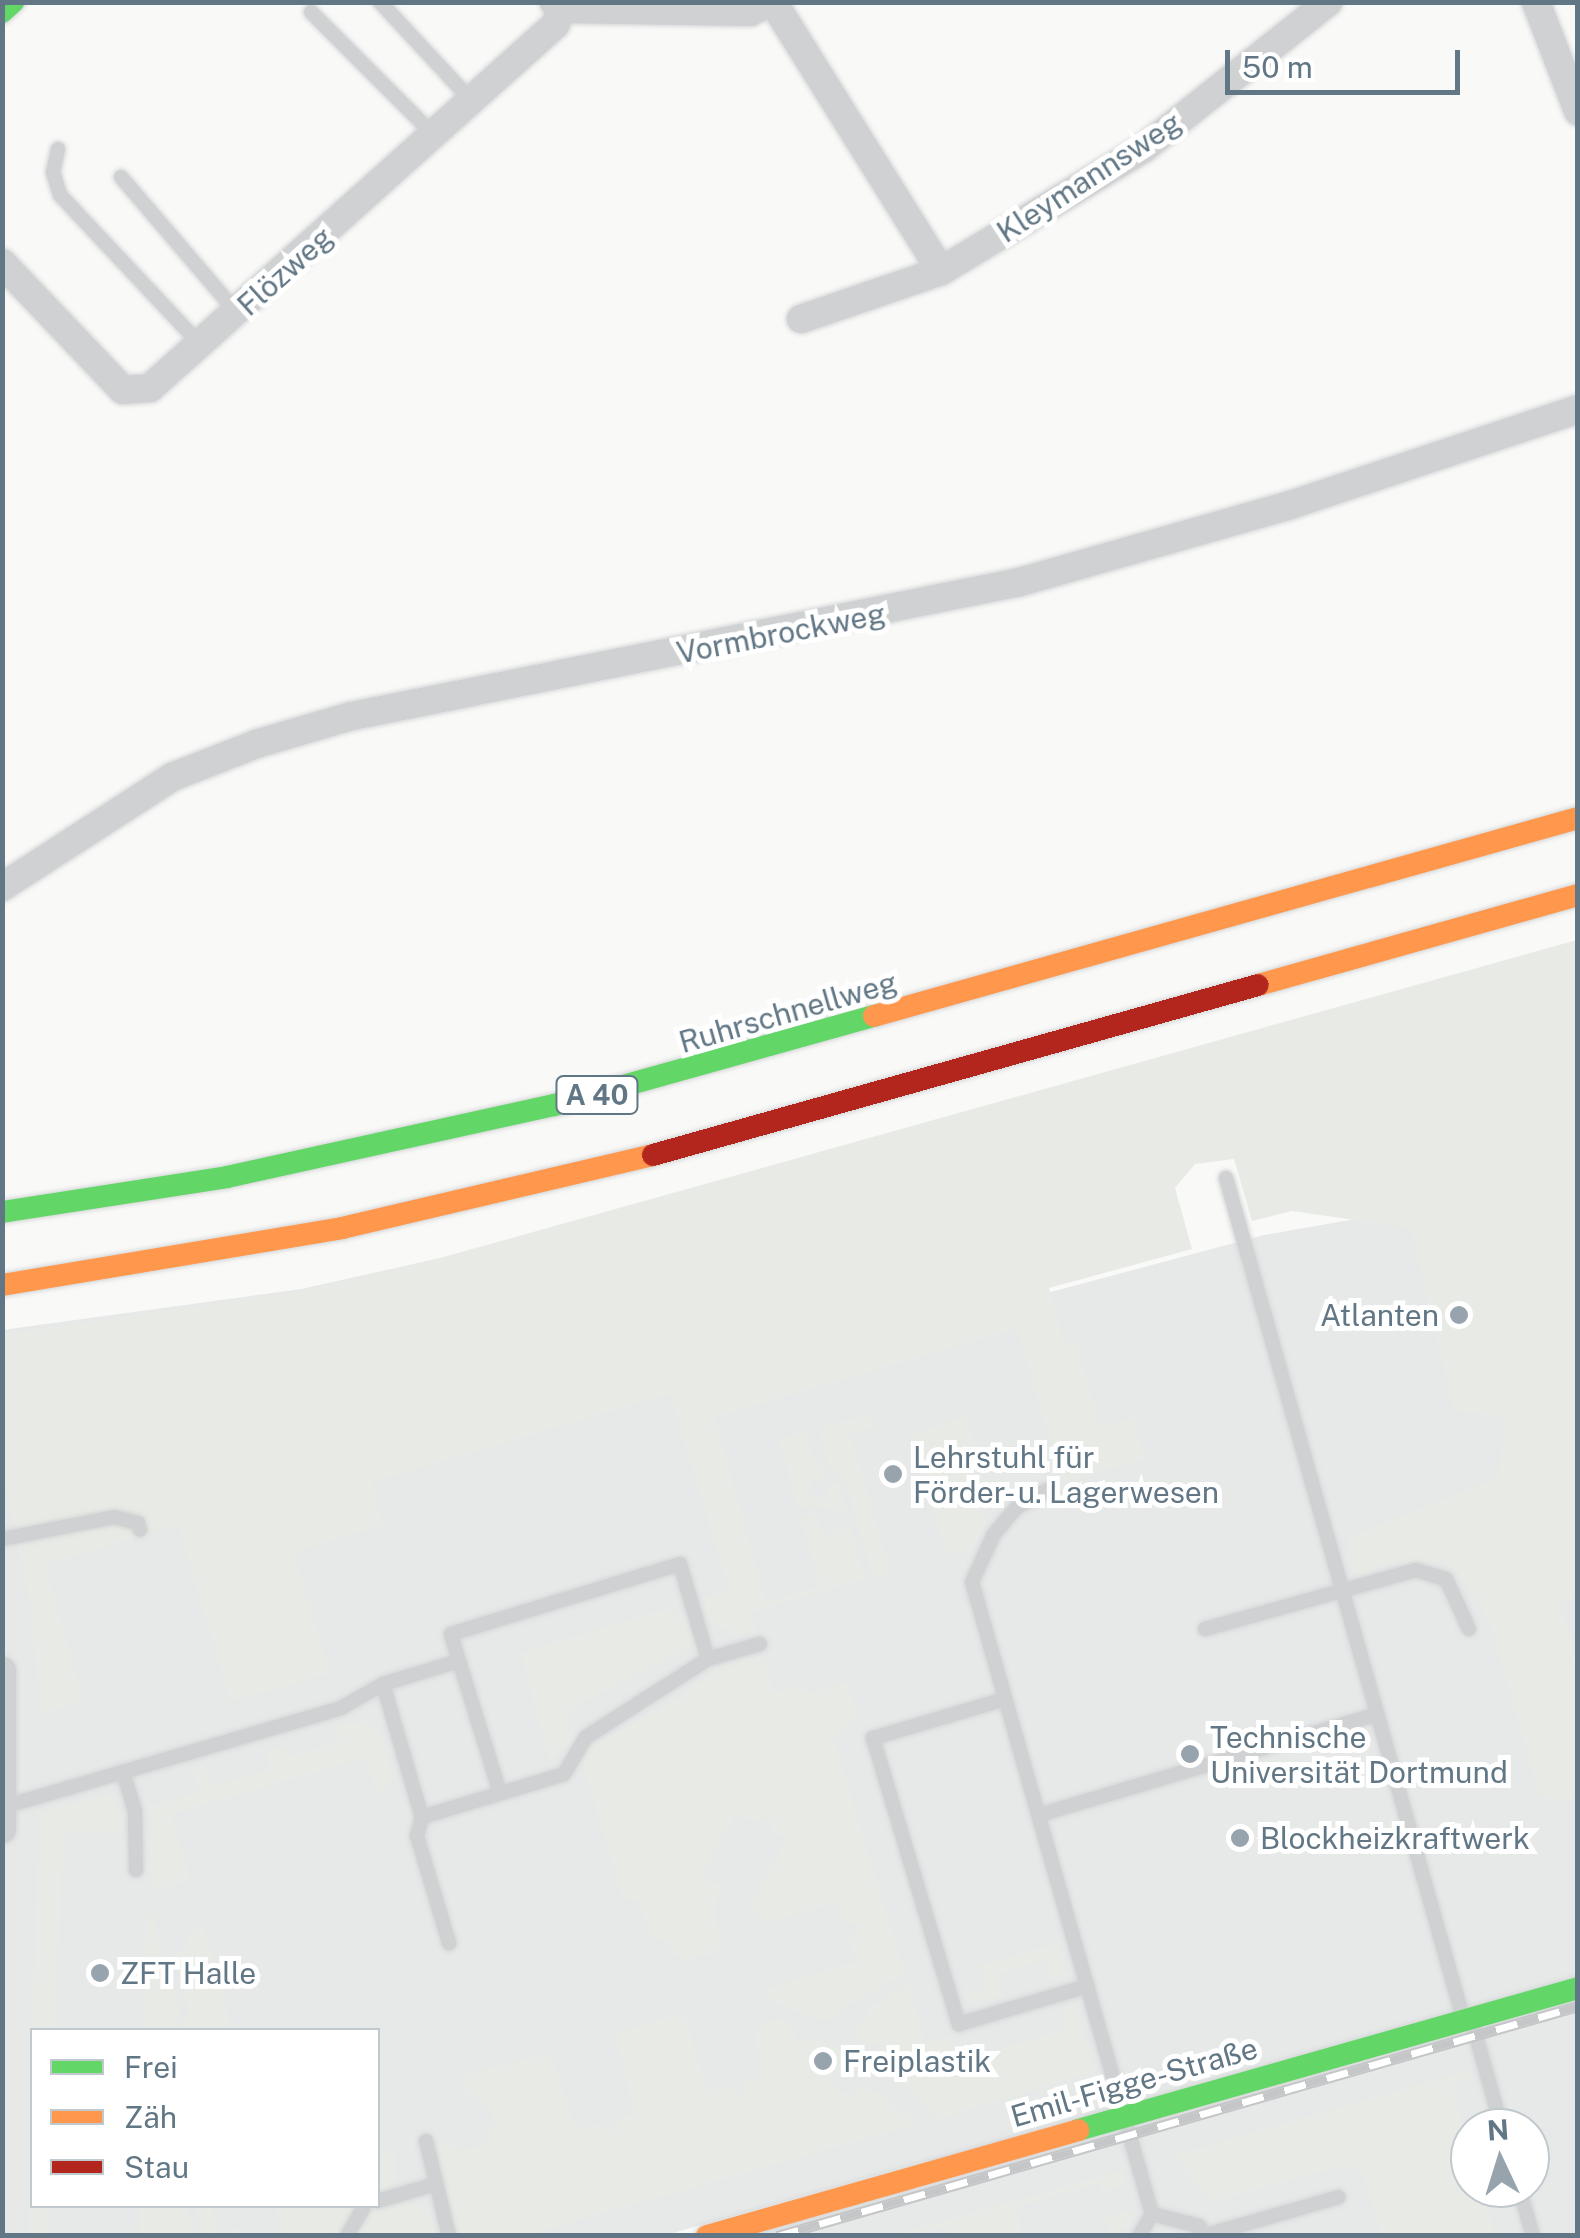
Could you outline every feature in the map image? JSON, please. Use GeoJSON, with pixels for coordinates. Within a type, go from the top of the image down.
{"type":"FeatureCollection","features":[{"type":"Feature","properties":{"kind":"main road"},"geometry":{"type":"LineString","coordinates":[[2,12],[13,2]]}},
{"type":"Feature","properties":{"kind":"main road","name":"Ruhrschnellweg"},"geometry":{"type":"LineString","coordinates":[[2,1212],[227,1177],[555,1106],[1578,818]]}},
{"type":"Feature","properties":{"kind":"main road","name":"A 40"},"geometry":{"type":"LineString","coordinates":[[2,1285],[342,1228],[588,1174],[1578,895]]}},
{"type":"Feature","properties":{"kind":"main road","name":"Emil-Figge-Straße"},"geometry":{"type":"LineString","coordinates":[[707,2236],[1578,1988]]}},
{"type":"Feature","properties":{"kind":"street"},"geometry":{"type":"LineString","coordinates":[[558,6],[750,12],[771,2],[941,272]]}},
{"type":"Feature","properties":{"kind":"street","name":"Kleymannsweg"},"geometry":{"type":"LineString","coordinates":[[801,319],[941,272],[1144,148],[1328,2]]}},
{"type":"Feature","properties":{"kind":"street"},"geometry":{"type":"LineString","coordinates":[[1536,2],[1578,111]]}},
{"type":"Feature","properties":{"kind":"street","name":"Flözweg"},"geometry":{"type":"LineString","coordinates":[[2,263],[123,390],[150,388],[238,314],[554,25],[558,6]]}},
{"type":"Feature","properties":{"kind":"street","name":"Vormbrockweg"},"geometry":{"type":"LineString","coordinates":[[2,887],[172,777],[256,744],[352,716],[1020,582],[1290,505],[1578,408]]}},
{"type":"Feature","properties":{"kind":"street"},"geometry":{"type":"LineString","coordinates":[[2,1671],[2,1829]]}},
{"type":"Feature","properties":{"kind":"lane"},"geometry":{"type":"LineString","coordinates":[[380,2],[470,99]]}},
{"type":"Feature","properties":{"kind":"lane"},"geometry":{"type":"LineString","coordinates":[[310,12],[432,134]]}},
{"type":"Feature","properties":{"kind":"lane"},"geometry":{"type":"LineString","coordinates":[[58,149],[52,172],[60,195],[201,345]]}},
{"type":"Feature","properties":{"kind":"lane"},"geometry":{"type":"LineString","coordinates":[[121,177],[238,314]]}},
{"type":"Feature","properties":{"kind":"lane"},"geometry":{"type":"LineString","coordinates":[[1226,1178],[1336,1557],[1338,1590],[1374,1715],[1496,2108]]}},
{"type":"Feature","properties":{"kind":"lane"},"geometry":{"type":"LineString","coordinates":[[1047,1490],[1016,1508],[994,1534],[972,1582],[1152,2214],[1139,2236]]}},
{"type":"Feature","properties":{"kind":"lane"},"geometry":{"type":"LineString","coordinates":[[2,1539],[114,1517],[138,1523],[140,1530]]}},
{"type":"Feature","properties":{"kind":"lane"},"geometry":{"type":"LineString","coordinates":[[500,1793],[451,1634],[680,1564],[708,1659]]}},
{"type":"Feature","properties":{"kind":"lane"},"geometry":{"type":"LineString","coordinates":[[1205,1629],[1391,1574],[1428,1573],[1457,1593],[1470,1629]]}},
{"type":"Feature","properties":{"kind":"lane"},"geometry":{"type":"LineString","coordinates":[[422,1816],[564,1774],[586,1738],[708,1659],[760,1644]]}},
{"type":"Feature","properties":{"kind":"lane"},"geometry":{"type":"LineString","coordinates":[[3,1807],[341,1708],[383,1684],[459,1662]]}},
{"type":"Feature","properties":{"kind":"lane"},"geometry":{"type":"LineString","coordinates":[[383,1684],[422,1816],[416,1836],[449,1942]]}},
{"type":"Feature","properties":{"kind":"lane"},"geometry":{"type":"LineString","coordinates":[[1005,1699],[873,1738],[959,2024],[1086,1986]]}},
{"type":"Feature","properties":{"kind":"lane"},"geometry":{"type":"LineString","coordinates":[[1038,1815],[1374,1715]]}},
{"type":"Feature","properties":{"kind":"lane"},"geometry":{"type":"LineString","coordinates":[[123,1772],[136,1812],[136,1870]]}},
{"type":"Feature","properties":{"kind":"lane"},"geometry":{"type":"LineString","coordinates":[[426,2141],[432,2185],[448,2236]]}},
{"type":"Feature","properties":{"kind":"lane"},"geometry":{"type":"LineString","coordinates":[[380,2200],[432,2185]]}},
{"type":"Feature","properties":{"kind":"lane"},"geometry":{"type":"LineString","coordinates":[[1152,2214],[1199,2226],[1202,2236],[1339,2198]]}},
{"type":"Feature","properties":{"kind":"lane"},"geometry":{"type":"LineString","coordinates":[[346,2236],[363,2208]]}},
{"type":"Feature","properties":{"kind":"lane"},"geometry":{"type":"LineString","coordinates":[[1525,2208],[1533,2236]]}},
{"type":"Feature","properties":{"kind":"shaded area"},"geometry":{"type":"Polygon","coordinates":[[[1577,940],[1578,1596],[1559,1602],[1577,1665],[1577,1795],[1558,1801],[1540,1795],[1490,1623],[1466,1580],[1441,1561],[1390,1564],[1359,1575],[1348,1565],[1348,1538],[1498,1478],[1506,1416],[1454,1410],[1411,1228],[1292,1211],[1252,1221],[1234,1159],[1195,1164],[1175,1188],[1192,1249],[1049,1288],[1064,1343],[1077,1346],[1100,1427],[1133,1418],[1144,1459],[1062,1482],[1017,1328],[714,1417],[766,1602],[821,1587],[801,1518],[814,1514],[827,1538],[848,1522],[864,1579],[751,1612],[757,1635],[732,1632],[710,1623],[705,1609],[704,1598],[729,1589],[670,1393],[371,1482],[383,1525],[293,1552],[330,1673],[231,1701],[178,1525],[44,1564],[84,1701],[40,1713],[32,1613],[3,1471],[2,1335],[304,1291],[440,1258],[1577,940]]]}},
{"type":"Feature","properties":{"kind":"shaded area"},"geometry":{"type":"Polygon","coordinates":[[[1577,1180],[1577,2235],[749,2235],[929,2160],[666,2235],[3,2235],[2,1330],[301,1289],[638,1214],[692,1388],[1264,1235],[1577,1180]]]}},
{"type":"Feature","properties":{"kind":"shaded area"},"geometry":{"type":"Polygon","coordinates":[[[870,1414],[873,1427],[850,1434],[890,1572],[873,1577],[846,1481],[828,1464],[820,1428],[870,1414]]]}},
{"type":"Feature","properties":{"kind":"shaded area"},"geometry":{"type":"Polygon","coordinates":[[[967,1417],[981,1469],[971,1473],[986,1521],[972,1549],[947,1556],[912,1434],[967,1417]]]}},
{"type":"Feature","properties":{"kind":"shaded area"},"geometry":{"type":"Polygon","coordinates":[[[804,1432],[815,1463],[829,1475],[812,1481],[809,1494],[824,1500],[831,1484],[839,1484],[847,1514],[813,1505],[799,1509],[779,1439],[804,1432]]]}},
{"type":"Feature","properties":{"kind":"shaded area"},"geometry":{"type":"Polygon","coordinates":[[[667,1609],[686,1619],[694,1636],[691,1645],[573,1707],[565,1721],[576,1738],[550,1760],[521,1653],[667,1609]]]}},
{"type":"Feature","properties":{"kind":"shaded area"},"geometry":{"type":"Polygon","coordinates":[[[763,1656],[774,1693],[800,1685],[804,1695],[847,1683],[857,1715],[833,1737],[904,1974],[843,2008],[837,2019],[814,2019],[770,1999],[766,1989],[856,1962],[850,1940],[861,1926],[844,1921],[838,1902],[767,1922],[754,1914],[754,1897],[787,1840],[772,1831],[770,1814],[754,1821],[736,1813],[701,1875],[720,1886],[714,1910],[720,1942],[712,1956],[697,1954],[688,1961],[673,1954],[668,1937],[651,1941],[639,1900],[623,1898],[580,1753],[673,1702],[724,1664],[763,1656]]]}},
{"type":"Feature","properties":{"kind":"shaded area"},"geometry":{"type":"Polygon","coordinates":[[[364,1722],[379,1731],[393,1779],[387,1790],[377,1792],[365,1757],[171,1814],[190,1880],[152,1891],[149,1807],[199,1793],[192,1768],[203,1764],[211,1787],[271,1770],[267,1752],[285,1747],[288,1757],[340,1742],[336,1725],[364,1722]]]}},
{"type":"Feature","properties":{"kind":"shaded area"},"geometry":{"type":"Polygon","coordinates":[[[108,1794],[124,1818],[124,1833],[63,1832],[55,2028],[33,2028],[39,1813],[108,1794]]]}},
{"type":"Feature","properties":{"kind":"shaded area"},"geometry":{"type":"Polygon","coordinates":[[[147,1914],[152,1914],[180,2013],[174,2028],[144,2028],[147,1914]]]}},
{"type":"Feature","properties":{"kind":"shaded area"},"geometry":{"type":"Polygon","coordinates":[[[203,1927],[230,2028],[183,2028],[190,2012],[173,1955],[190,1949],[186,1932],[203,1927]]]}},
{"type":"Feature","properties":{"kind":"shaded area"},"geometry":{"type":"Polygon","coordinates":[[[1058,1943],[1067,1976],[1053,1980],[1046,1959],[996,1975],[1002,1997],[967,2002],[965,1996],[988,1989],[981,1966],[1058,1943]]]}},
{"type":"Feature","properties":{"kind":"shaded area"},"geometry":{"type":"Polygon","coordinates":[[[908,1985],[925,2043],[952,2036],[960,2061],[1067,2029],[1062,2008],[1075,2004],[1095,2071],[937,2119],[909,2090],[895,2085],[881,2066],[879,2043],[860,2042],[854,2034],[872,2006],[908,1985]]]}},
{"type":"Feature","properties":{"kind":"shaded area"},"geometry":{"type":"Polygon","coordinates":[[[675,2015],[686,2021],[707,2092],[727,2086],[741,2097],[746,2081],[765,2077],[755,2037],[770,2021],[786,2020],[798,2041],[818,2039],[838,2048],[841,2066],[830,2077],[838,2093],[851,2095],[861,2087],[884,2096],[890,2108],[910,2115],[913,2125],[525,2235],[456,2235],[433,2150],[440,2137],[455,2150],[478,2148],[495,2127],[491,2106],[467,2092],[462,2076],[550,2054],[576,2130],[597,2125],[610,2135],[616,2119],[634,2113],[616,2035],[675,2015]]]}},
{"type":"Feature","properties":{"kind":"shaded area"},"geometry":{"type":"Polygon","coordinates":[[[1471,2070],[1473,2077],[1451,2084],[1458,2108],[1450,2108],[1450,2208],[1487,2208],[1495,2235],[1382,2235],[1362,2170],[1344,2165],[1211,2202],[1175,2155],[1471,2070]]]}},
{"type":"Feature","properties":{"kind":"shaded area"},"geometry":{"type":"Polygon","coordinates":[[[394,2150],[396,2183],[380,2194],[380,2154],[394,2150]]]}},
{"type":"Feature","properties":{"kind":"shaded area"},"geometry":{"type":"Polygon","coordinates":[[[1122,2171],[1126,2184],[1102,2191],[1099,2183],[1015,2207],[1022,2235],[953,2235],[950,2228],[893,2235],[1122,2171]]]}},
{"type":"Feature","properties":{"kind":"shaded area"},"geometry":{"type":"Polygon","coordinates":[[[30,2180],[30,2208],[50,2208],[49,2235],[29,2235],[30,2180]]]}},
{"type":"Feature","properties":{"kind":"shaded area"},"geometry":{"type":"Polygon","coordinates":[[[409,2203],[426,2208],[437,2235],[351,2236],[366,2214],[409,2203]]]}},
{"type":"Feature","properties":{"kind":"shaded area"},"geometry":{"type":"Polygon","coordinates":[[[140,2208],[186,2208],[194,2235],[139,2235],[140,2208]]]}},
{"type":"Feature","properties":{"kind":"shaded area"},"geometry":{"type":"Polygon","coordinates":[[[196,2208],[212,2208],[219,2234],[242,2228],[244,2235],[204,2235],[196,2208]]]}},
{"type":"Feature","properties":{"kind":"shaded area"},"geometry":{"type":"Polygon","coordinates":[[[276,2208],[353,2208],[339,2236],[283,2235],[276,2208]]]}},
{"type":"Feature","properties":{"kind":"shaded area"},"geometry":{"type":"Polygon","coordinates":[[[1133,2209],[1130,2226],[1111,2235],[1105,2217],[1133,2209]]]}},
{"type":"Feature","properties":{"kind":"railway"},"geometry":{"type":"LineString","coordinates":[[777,2236],[1578,2006]]}},
{"type":"Feature","properties":{"kind":"traffic: fast"},"geometry":{"type":"LineString","coordinates":[[2,12],[13,2]]}},
{"type":"Feature","properties":{"kind":"traffic: fast"},"geometry":{"type":"LineString","coordinates":[[2,1212],[227,1177],[555,1105],[874,1016]]}},
{"type":"Feature","properties":{"kind":"traffic: fast"},"geometry":{"type":"LineString","coordinates":[[1078,2130],[1578,1988]]}},
{"type":"Feature","properties":{"kind":"traffic: slow"},"geometry":{"type":"LineString","coordinates":[[874,1016],[1578,818]]}},
{"type":"Feature","properties":{"kind":"traffic: slow"},"geometry":{"type":"LineString","coordinates":[[1258,985],[1578,895]]}},
{"type":"Feature","properties":{"kind":"traffic: slow"},"geometry":{"type":"LineString","coordinates":[[2,1285],[342,1228],[653,1155]]}},
{"type":"Feature","properties":{"kind":"traffic: slow"},"geometry":{"type":"LineString","coordinates":[[707,2236],[1078,2130]]}},
{"type":"Feature","properties":{"kind":"traffic: jam"},"geometry":{"type":"LineString","coordinates":[[653,1155],[1258,985]]}},
{"type":"Feature","properties":{"kind":"place","name":"Atlanten"},"geometry":{"type":"Point","coordinates":[1459,1315]}},
{"type":"Feature","properties":{"kind":"place","name":"Lehrstuhl für Förder- u. Lagerwesen"},"geometry":{"type":"Point","coordinates":[893,1474]}},
{"type":"Feature","properties":{"kind":"place","name":"Technische Universität Dortmund"},"geometry":{"type":"Point","coordinates":[1190,1754]}},
{"type":"Feature","properties":{"kind":"place","name":"Blockheizkraftwerk"},"geometry":{"type":"Point","coordinates":[1240,1838]}},
{"type":"Feature","properties":{"kind":"place","name":"ZFT Halle"},"geometry":{"type":"Point","coordinates":[100,1973]}},
{"type":"Feature","properties":{"kind":"place","name":"Freiplastik"},"geometry":{"type":"Point","coordinates":[823,2061]}}]}
